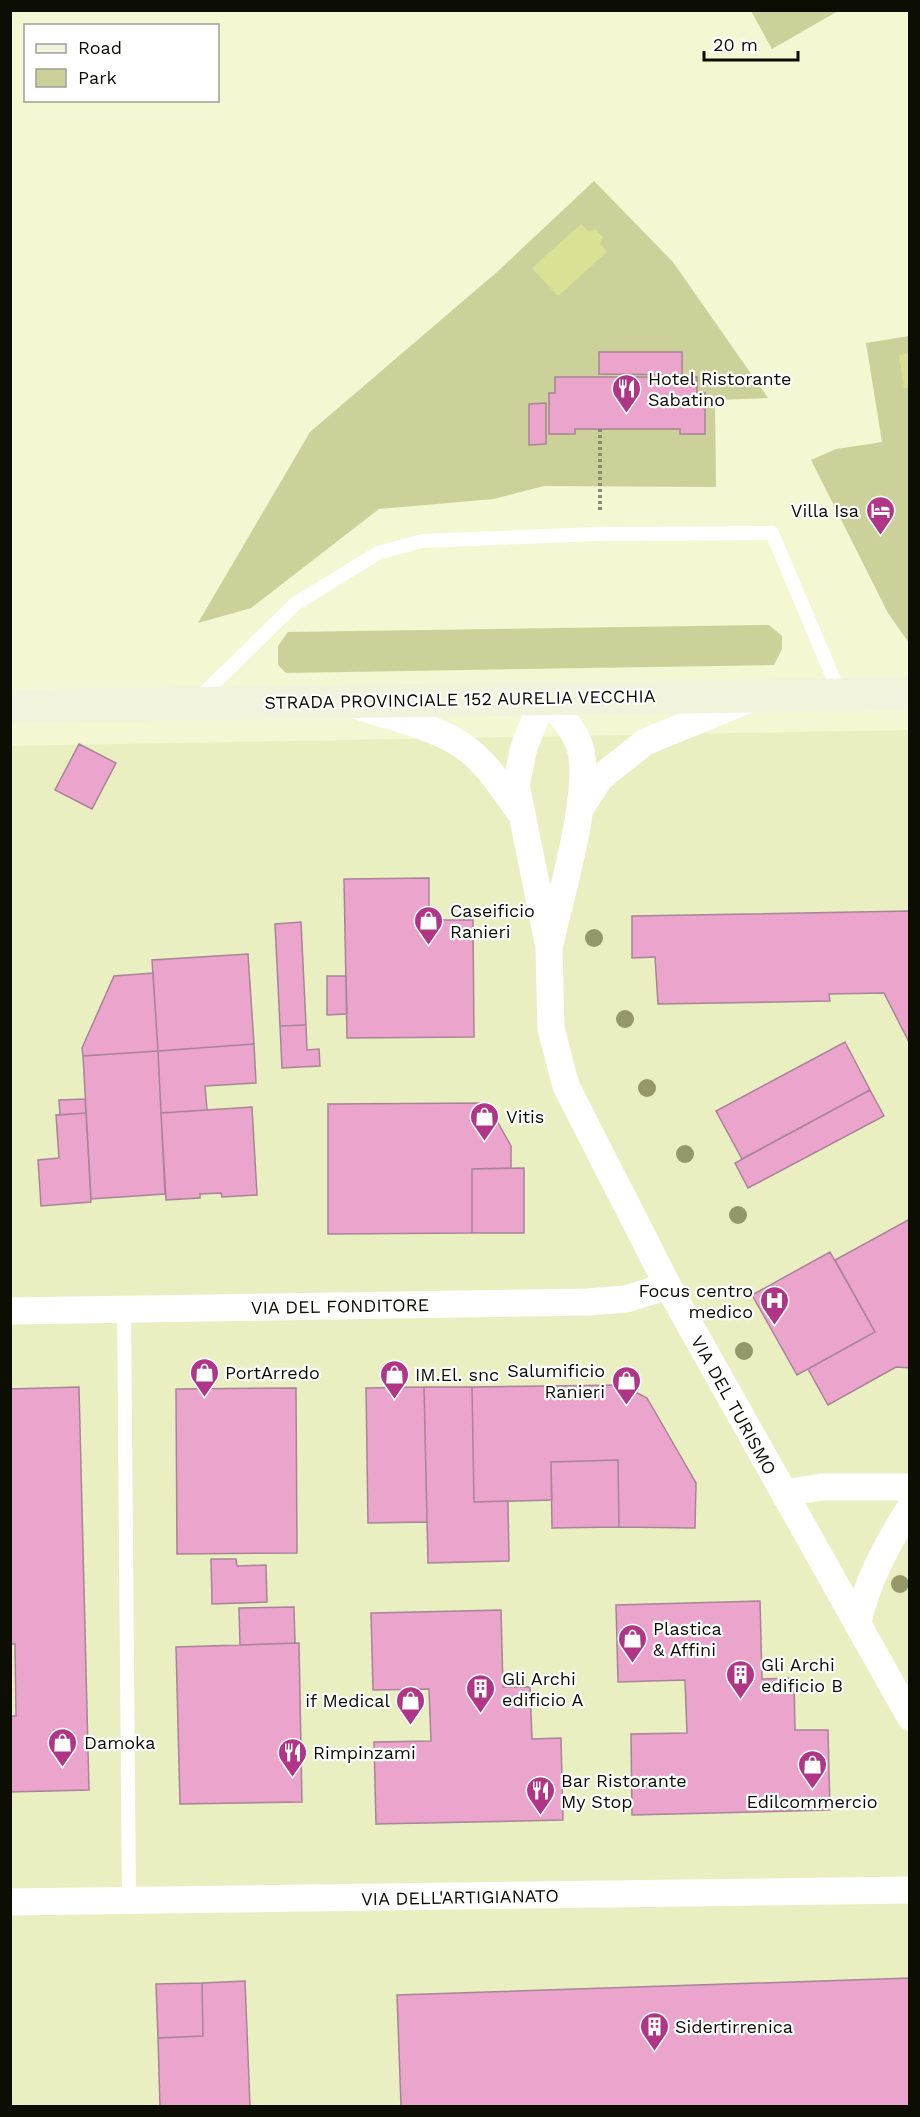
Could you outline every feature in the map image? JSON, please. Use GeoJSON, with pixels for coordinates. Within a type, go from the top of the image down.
{"type":"FeatureCollection","features":[{"type":"Feature","properties":{"kind":"main road","name":"STRADA PROVINCIALE 152 AURELIA VECCHIA"},"geometry":{"type":"LineString","coordinates":[[10,706],[909,694]]}},
{"type":"Feature","properties":{"kind":"street","name":"VIA DEL TURISMO"},"geometry":{"type":"LineString","coordinates":[[578,812],[600,778],[645,742],[760,695]]}},
{"type":"Feature","properties":{"kind":"street","name":"VIA DEL TURISMO"},"geometry":{"type":"LineString","coordinates":[[549,947],[578,812],[583,762],[579,743],[568,725],[544,698],[524,747],[516,785],[549,947],[551,1029],[566,1086],[668,1286],[858,1622],[909,1717]]}},
{"type":"Feature","properties":{"kind":"street","name":"VIA DEL TURISMO"},"geometry":{"type":"LineString","coordinates":[[338,700],[433,730],[462,745],[498,781],[520,813]]}},
{"type":"Feature","properties":{"kind":"street","name":"VIA DEL FONDITORE"},"geometry":{"type":"LineString","coordinates":[[10,1311],[589,1302],[626,1299],[668,1286]]}},
{"type":"Feature","properties":{"kind":"street"},"geometry":{"type":"LineString","coordinates":[[783,1493],[822,1487],[909,1487]]}},
{"type":"Feature","properties":{"kind":"street"},"geometry":{"type":"LineString","coordinates":[[858,1622],[863,1596],[909,1508]]}},
{"type":"Feature","properties":{"kind":"street","name":"VIA DELL'ARTIGIANATO"},"geometry":{"type":"LineString","coordinates":[[10,1902],[909,1890]]}},
{"type":"Feature","properties":{"kind":"lane"},"geometry":{"type":"LineString","coordinates":[[195,703],[295,604],[378,553],[422,541],[600,534],[772,533],[840,694]]}},
{"type":"Feature","properties":{"kind":"lane"},"geometry":{"type":"LineString","coordinates":[[124,1310],[129,1901]]}},
{"type":"Feature","properties":{"kind":"path"},"geometry":{"type":"LineString","coordinates":[[600,429],[600,534]]}},
{"type":"Feature","properties":{"kind":"shaded area"},"geometry":{"type":"Polygon","coordinates":[[[581,224],[588,231],[595,229],[603,237],[600,244],[607,252],[558,296],[532,268],[581,224]]]}},
{"type":"Feature","properties":{"kind":"shaded area"},"geometry":{"type":"Polygon","coordinates":[[[909,353],[909,388],[904,388],[899,355],[909,353]]]}},
{"type":"Feature","properties":{"kind":"shaded area"},"geometry":{"type":"Polygon","coordinates":[[[909,730],[909,2106],[11,2106],[10,746],[909,730]]]}},
{"type":"Feature","properties":{"kind":"green space"},"geometry":{"type":"Polygon","coordinates":[[[751,11],[838,11],[772,49],[751,11]]]}},
{"type":"Feature","properties":{"kind":"green space"},"geometry":{"type":"Polygon","coordinates":[[[594,181],[673,262],[768,398],[715,400],[716,487],[544,486],[494,499],[379,509],[251,608],[198,623],[310,432],[497,272],[594,181]]]}},
{"type":"Feature","properties":{"kind":"green space","name":"Villa Isa"},"geometry":{"type":"Polygon","coordinates":[[[909,336],[909,643],[888,613],[811,460],[836,449],[882,442],[866,343],[909,336]]]}},
{"type":"Feature","properties":{"kind":"green space"},"geometry":{"type":"Polygon","coordinates":[[[769,625],[782,636],[782,649],[774,665],[286,673],[278,665],[278,646],[288,632],[769,625]]]}},
{"type":"Feature","properties":{"kind":"building"},"geometry":{"type":"Polygon","coordinates":[[[599,352],[682,352],[682,375],[599,374],[599,352]]]}},
{"type":"Feature","properties":{"kind":"building","name":"Hotel Ristorante Sabatino"},"geometry":{"type":"Polygon","coordinates":[[[555,377],[697,377],[697,393],[705,393],[705,434],[680,434],[680,429],[575,429],[575,434],[549,434],[549,393],[555,393],[555,377]]]}},
{"type":"Feature","properties":{"kind":"building"},"geometry":{"type":"Polygon","coordinates":[[[546,403],[546,444],[529,445],[529,404],[546,403]]]}},
{"type":"Feature","properties":{"kind":"building"},"geometry":{"type":"Polygon","coordinates":[[[79,744],[116,763],[92,809],[55,790],[79,744]]]}},
{"type":"Feature","properties":{"kind":"building"},"geometry":{"type":"Polygon","coordinates":[[[429,878],[429,920],[473,920],[474,1037],[347,1038],[344,879],[429,878]]]}},
{"type":"Feature","properties":{"kind":"building"},"geometry":{"type":"Polygon","coordinates":[[[910,911],[910,1044],[884,993],[829,994],[830,1001],[658,1004],[655,957],[632,958],[632,916],[910,911]]]}},
{"type":"Feature","properties":{"kind":"building"},"geometry":{"type":"Polygon","coordinates":[[[301,922],[306,1025],[280,1026],[275,924],[301,922]]]}},
{"type":"Feature","properties":{"kind":"building"},"geometry":{"type":"Polygon","coordinates":[[[248,954],[254,1044],[158,1051],[152,960],[248,954]]]}},
{"type":"Feature","properties":{"kind":"building"},"geometry":{"type":"Polygon","coordinates":[[[153,973],[158,1051],[83,1056],[82,1048],[114,976],[153,973]]]}},
{"type":"Feature","properties":{"kind":"building"},"geometry":{"type":"Polygon","coordinates":[[[327,976],[346,976],[347,1014],[327,1015],[327,976]]]}},
{"type":"Feature","properties":{"kind":"building"},"geometry":{"type":"Polygon","coordinates":[[[306,1025],[307,1050],[319,1049],[320,1066],[282,1068],[280,1026],[306,1025]]]}},
{"type":"Feature","properties":{"kind":"building"},"geometry":{"type":"Polygon","coordinates":[[[845,1042],[870,1090],[742,1159],[716,1111],[845,1042]]]}},
{"type":"Feature","properties":{"kind":"building"},"geometry":{"type":"Polygon","coordinates":[[[254,1044],[256,1083],[205,1086],[207,1110],[161,1113],[158,1051],[254,1044]]]}},
{"type":"Feature","properties":{"kind":"building"},"geometry":{"type":"Polygon","coordinates":[[[158,1051],[165,1194],[91,1199],[83,1056],[158,1051]]]}},
{"type":"Feature","properties":{"kind":"building"},"geometry":{"type":"Polygon","coordinates":[[[870,1090],[884,1116],[748,1188],[735,1163],[870,1090]]]}},
{"type":"Feature","properties":{"kind":"building"},"geometry":{"type":"Polygon","coordinates":[[[85,1099],[86,1113],[60,1115],[59,1100],[85,1099]]]}},
{"type":"Feature","properties":{"kind":"building"},"geometry":{"type":"Polygon","coordinates":[[[487,1103],[511,1146],[511,1168],[472,1169],[472,1233],[328,1234],[328,1104],[487,1103]]]}},
{"type":"Feature","properties":{"kind":"building"},"geometry":{"type":"Polygon","coordinates":[[[252,1107],[257,1195],[222,1197],[221,1193],[200,1194],[200,1198],[166,1200],[161,1113],[252,1107]]]}},
{"type":"Feature","properties":{"kind":"building"},"geometry":{"type":"Polygon","coordinates":[[[86,1113],[91,1202],[41,1206],[38,1160],[59,1158],[56,1115],[86,1113]]]}},
{"type":"Feature","properties":{"kind":"building"},"geometry":{"type":"Polygon","coordinates":[[[524,1168],[524,1233],[472,1233],[472,1169],[524,1168]]]}},
{"type":"Feature","properties":{"kind":"building"},"geometry":{"type":"Polygon","coordinates":[[[910,1219],[910,1368],[896,1367],[828,1405],[808,1369],[875,1332],[835,1260],[910,1219]]]}},
{"type":"Feature","properties":{"kind":"building"},"geometry":{"type":"Polygon","coordinates":[[[830,1252],[875,1332],[797,1375],[752,1295],[830,1252]]]}},
{"type":"Feature","properties":{"kind":"building"},"geometry":{"type":"Polygon","coordinates":[[[622,1385],[647,1398],[696,1483],[695,1528],[619,1527],[618,1460],[551,1462],[552,1500],[474,1502],[472,1387],[622,1385]]]}},
{"type":"Feature","properties":{"kind":"building"},"geometry":{"type":"Polygon","coordinates":[[[79,1387],[89,1790],[10,1792],[10,1716],[16,1716],[15,1644],[10,1644],[10,1389],[79,1387]]]}},
{"type":"Feature","properties":{"kind":"building"},"geometry":{"type":"Polygon","coordinates":[[[424,1387],[427,1522],[368,1523],[366,1388],[424,1387]]]}},
{"type":"Feature","properties":{"kind":"building"},"geometry":{"type":"Polygon","coordinates":[[[424,1387],[472,1387],[474,1502],[508,1501],[509,1561],[428,1563],[424,1387]]]}},
{"type":"Feature","properties":{"kind":"building"},"geometry":{"type":"Polygon","coordinates":[[[296,1388],[297,1553],[177,1554],[176,1389],[296,1388]]]}},
{"type":"Feature","properties":{"kind":"building"},"geometry":{"type":"Polygon","coordinates":[[[618,1460],[619,1527],[552,1528],[551,1462],[618,1460]]]}},
{"type":"Feature","properties":{"kind":"building"},"geometry":{"type":"Polygon","coordinates":[[[211,1559],[236,1559],[237,1566],[266,1565],[267,1602],[212,1604],[211,1559]]]}},
{"type":"Feature","properties":{"kind":"building","name":"Gli Archi edificio B"},"geometry":{"type":"Polygon","coordinates":[[[760,1601],[762,1679],[794,1678],[795,1730],[828,1730],[830,1810],[632,1815],[631,1734],[687,1733],[685,1680],[618,1682],[616,1605],[760,1601]]]}},
{"type":"Feature","properties":{"kind":"building"},"geometry":{"type":"Polygon","coordinates":[[[294,1607],[295,1643],[240,1645],[239,1608],[294,1607]]]}},
{"type":"Feature","properties":{"kind":"building","name":"Gli Archi edificio A"},"geometry":{"type":"Polygon","coordinates":[[[501,1610],[503,1687],[530,1687],[532,1739],[561,1738],[563,1820],[376,1824],[374,1742],[431,1741],[429,1689],[373,1690],[371,1613],[501,1610]]]}},
{"type":"Feature","properties":{"kind":"building"},"geometry":{"type":"Polygon","coordinates":[[[299,1643],[302,1802],[180,1804],[176,1647],[299,1643]]]}},
{"type":"Feature","properties":{"kind":"building","name":"Sidertirrenica"},"geometry":{"type":"Polygon","coordinates":[[[910,1978],[910,2106],[401,2106],[397,1995],[910,1978]]]}},
{"type":"Feature","properties":{"kind":"building"},"geometry":{"type":"Polygon","coordinates":[[[245,1981],[250,2106],[160,2106],[158,2038],[203,2036],[202,1983],[245,1981]]]}},
{"type":"Feature","properties":{"kind":"building"},"geometry":{"type":"Polygon","coordinates":[[[202,1983],[203,2036],[158,2038],[156,1984],[202,1983]]]}},
{"type":"Feature","properties":{"kind":"place","name":"Hotel Ristorante Sabatino"},"geometry":{"type":"Point","coordinates":[627,414]}},
{"type":"Feature","properties":{"kind":"place","name":"Villa Isa"},"geometry":{"type":"Point","coordinates":[880,536]}},
{"type":"Feature","properties":{"kind":"place","name":"Caseificio Ranieri"},"geometry":{"type":"Point","coordinates":[429,946]}},
{"type":"Feature","properties":{"kind":"place","name":"Vitis"},"geometry":{"type":"Point","coordinates":[485,1142]}},
{"type":"Feature","properties":{"kind":"place","name":"Focus centro medico"},"geometry":{"type":"Point","coordinates":[774,1326]}},
{"type":"Feature","properties":{"kind":"place","name":"PortArredo"},"geometry":{"type":"Point","coordinates":[204,1398]}},
{"type":"Feature","properties":{"kind":"place","name":"IM.El. snc"},"geometry":{"type":"Point","coordinates":[394,1400]}},
{"type":"Feature","properties":{"kind":"place","name":"Salumificio Ranieri"},"geometry":{"type":"Point","coordinates":[626,1406]}},
{"type":"Feature","properties":{"kind":"place","name":"Plastica & Affini"},"geometry":{"type":"Point","coordinates":[632,1664]}},
{"type":"Feature","properties":{"kind":"place","name":"Gli Archi edificio B"},"geometry":{"type":"Point","coordinates":[740,1700]}},
{"type":"Feature","properties":{"kind":"place","name":"Gli Archi edificio A"},"geometry":{"type":"Point","coordinates":[481,1714]}},
{"type":"Feature","properties":{"kind":"place","name":"if Medical"},"geometry":{"type":"Point","coordinates":[411,1726]}},
{"type":"Feature","properties":{"kind":"place","name":"Damoka"},"geometry":{"type":"Point","coordinates":[63,1768]}},
{"type":"Feature","properties":{"kind":"place","name":"Rimpinzami"},"geometry":{"type":"Point","coordinates":[292,1778]}},
{"type":"Feature","properties":{"kind":"place","name":"Edilcommercio"},"geometry":{"type":"Point","coordinates":[812,1790]}},
{"type":"Feature","properties":{"kind":"place","name":"Bar Ristorante My Stop"},"geometry":{"type":"Point","coordinates":[540,1816]}},
{"type":"Feature","properties":{"kind":"place","name":"Sidertirrenica"},"geometry":{"type":"Point","coordinates":[654,2052]}}]}
